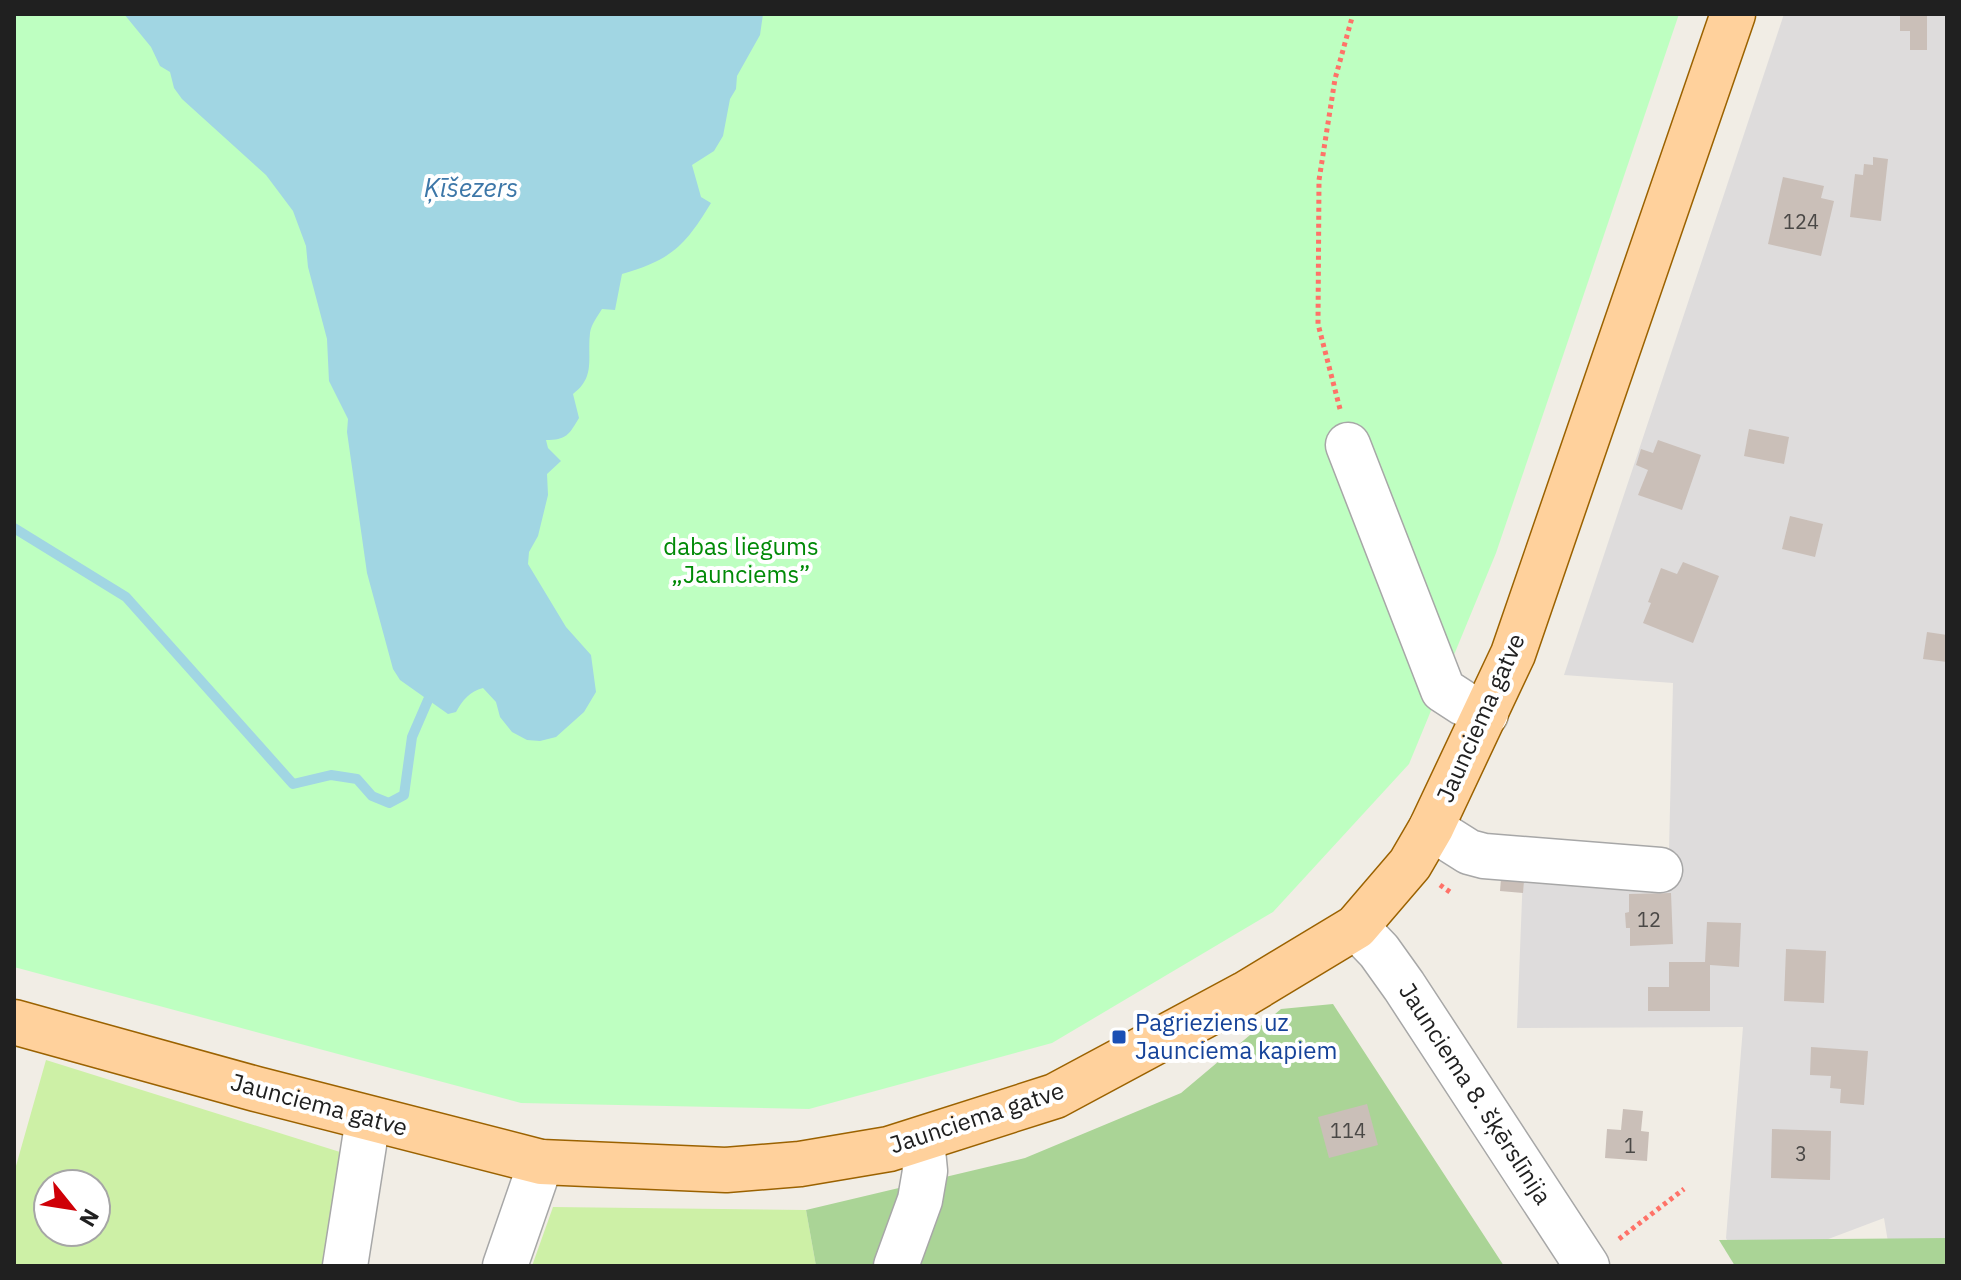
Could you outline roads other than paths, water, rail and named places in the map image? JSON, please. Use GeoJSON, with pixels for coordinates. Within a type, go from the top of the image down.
{"type":"FeatureCollection","features":[{"type":"Feature","properties":{"kind":"main road","name":"Jaunciema gatve"},"geometry":{"type":"LineString","coordinates":[[14,1022],[368,1119],[541,1162],[726,1170],[800,1164],[922,1140],[1055,1096],[1257,987],[1356,927],[1410,864],[1431,828],[1513,654],[1733,14]]}},
{"type":"Feature","properties":{"kind":"street"},"geometry":{"type":"LineString","coordinates":[[1348,445],[1443,690],[1486,714]]}},
{"type":"Feature","properties":{"kind":"street"},"geometry":{"type":"LineString","coordinates":[[1431,828],[1469,852],[1484,856],[1660,870]]}},
{"type":"Feature","properties":{"kind":"street","name":"Jaunciema 8. šķērslīnija"},"geometry":{"type":"LineString","coordinates":[[1356,927],[1379,951],[1603,1253]]}},
{"type":"Feature","properties":{"kind":"street"},"geometry":{"type":"LineString","coordinates":[[345,1266],[368,1119]]}},
{"type":"Feature","properties":{"kind":"street"},"geometry":{"type":"LineString","coordinates":[[896,1266],[920,1200],[925,1171],[922,1140]]}},
{"type":"Feature","properties":{"kind":"street"},"geometry":{"type":"LineString","coordinates":[[505,1266],[541,1162]]}},
{"type":"Feature","properties":{"kind":"water","name":"Ķīšezers"},"geometry":{"type":"Polygon","coordinates":[[[124,14],[763,14],[760,35],[737,76],[723,136],[714,151],[692,165],[701,197],[711,203],[684,241],[665,257],[622,274],[615,310],[602,309],[591,330],[588,374],[573,394],[579,418],[566,435],[546,440],[548,448],[561,461],[547,474],[548,495],[528,564],[566,627],[591,655],[596,692],[584,712],[556,737],[527,740],[512,732],[500,717],[496,702],[483,688],[467,697],[456,712],[448,714],[400,680],[393,669],[367,573],[347,432],[348,419],[329,381],[327,339],[308,267],[306,246],[293,211],[266,175],[182,99],[174,88],[170,72],[160,66],[151,47],[124,14]]]}},
{"type":"Feature","properties":{"kind":"waterway"},"geometry":{"type":"LineString","coordinates":[[14,528],[126,597],[293,784],[331,775],[357,779],[372,796],[389,803],[404,795],[412,737],[428,700]]}},
{"type":"Feature","properties":{"kind":"place","name":"Pagrieziens uz Jaunciema kapiem"},"geometry":{"type":"Point","coordinates":[1119,1037]}},
{"type":"Feature","properties":{"kind":"park label","name":"dabas liegums „Jaunciems”"},"geometry":{"type":"Point","coordinates":[741,561]}}]}
